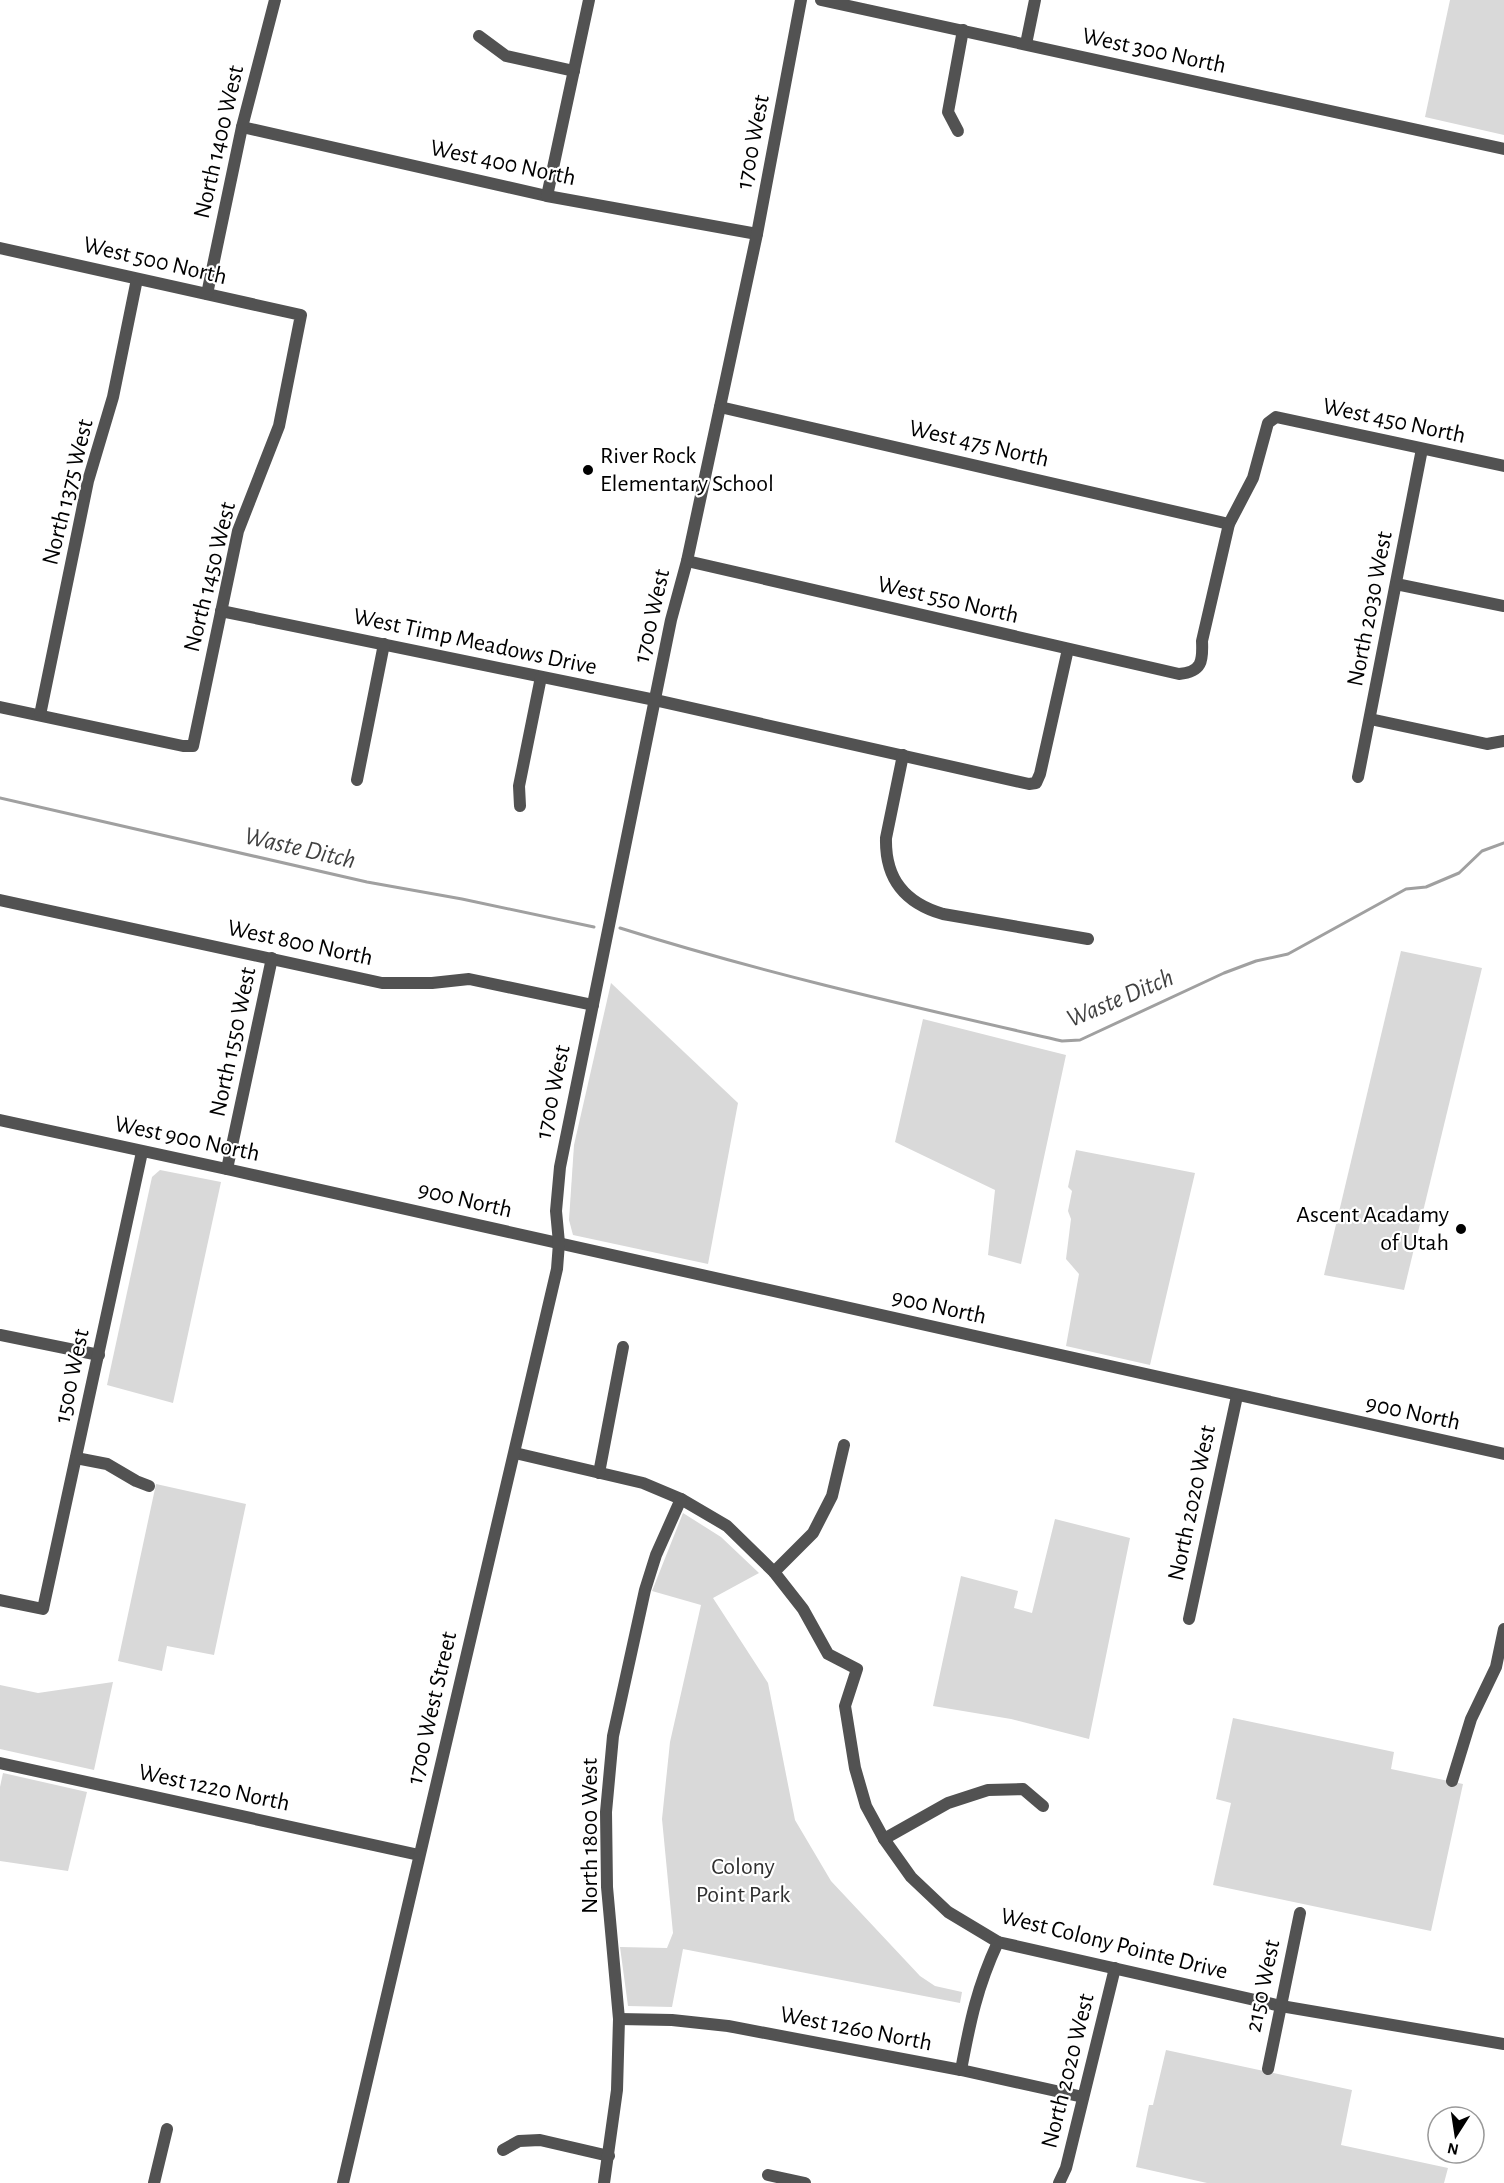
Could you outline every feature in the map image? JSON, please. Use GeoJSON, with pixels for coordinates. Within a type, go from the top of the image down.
{"type":"FeatureCollection","features":[{"type":"Feature","properties":{"kind":"street","name":"North 1400 West"},"geometry":{"type":"LineString","coordinates":[[207,294],[242,127],[275,0]]}},
{"type":"Feature","properties":{"kind":"street"},"geometry":{"type":"LineString","coordinates":[[548,195],[590,0]]}},
{"type":"Feature","properties":{"kind":"street","name":"1700 West"},"geometry":{"type":"LineString","coordinates":[[559,1243],[556,1211],[560,1167],[671,620],[687,561],[757,234],[801,0]]}},
{"type":"Feature","properties":{"kind":"street","name":"West 300 North"},"geometry":{"type":"LineString","coordinates":[[821,0],[1504,149]]}},
{"type":"Feature","properties":{"kind":"street"},"geometry":{"type":"LineString","coordinates":[[1026,44],[1035,0]]}},
{"type":"Feature","properties":{"kind":"street"},"geometry":{"type":"LineString","coordinates":[[958,131],[948,112],[963,30]]}},
{"type":"Feature","properties":{"kind":"street"},"geometry":{"type":"LineString","coordinates":[[479,36],[506,56],[574,71]]}},
{"type":"Feature","properties":{"kind":"street","name":"West 400 North"},"geometry":{"type":"LineString","coordinates":[[242,127],[548,195],[757,234]]}},
{"type":"Feature","properties":{"kind":"street","name":"West 500 North"},"geometry":{"type":"LineString","coordinates":[[0,248],[301,315]]}},
{"type":"Feature","properties":{"kind":"street","name":"North 1375 West"},"geometry":{"type":"LineString","coordinates":[[40,715],[85,498],[113,397],[137,279]]}},
{"type":"Feature","properties":{"kind":"street","name":"North 1450 West"},"geometry":{"type":"LineString","coordinates":[[40,715],[183,746],[194,746],[240,525],[279,426],[301,315]]}},
{"type":"Feature","properties":{"kind":"street","name":"West 475 North"},"geometry":{"type":"LineString","coordinates":[[720,406],[1229,524]]}},
{"type":"Feature","properties":{"kind":"street","name":"West 450 North"},"geometry":{"type":"LineString","coordinates":[[1229,524],[1253,478],[1268,423],[1276,417],[1504,466]]}},
{"type":"Feature","properties":{"kind":"street","name":"North 2030 West"},"geometry":{"type":"LineString","coordinates":[[1358,777],[1422,449]]}},
{"type":"Feature","properties":{"kind":"street","name":"West 550 North"},"geometry":{"type":"LineString","coordinates":[[687,561],[1179,674],[1190,673],[1199,667],[1203,656],[1202,641],[1229,524]]}},
{"type":"Feature","properties":{"kind":"street"},"geometry":{"type":"LineString","coordinates":[[1396,584],[1504,606]]}},
{"type":"Feature","properties":{"kind":"street","name":"West Timp Meadows Drive"},"geometry":{"type":"LineString","coordinates":[[221,611],[655,700],[1029,784],[1036,783],[1040,774],[1068,649]]}},
{"type":"Feature","properties":{"kind":"street"},"geometry":{"type":"LineString","coordinates":[[357,780],[384,644]]}},
{"type":"Feature","properties":{"kind":"street"},"geometry":{"type":"LineString","coordinates":[[520,806],[519,786],[541,677]]}},
{"type":"Feature","properties":{"kind":"street"},"geometry":{"type":"LineString","coordinates":[[0,707],[40,715]]}},
{"type":"Feature","properties":{"kind":"street"},"geometry":{"type":"LineString","coordinates":[[1370,719],[1487,744],[1504,741]]}},
{"type":"Feature","properties":{"kind":"street"},"geometry":{"type":"LineString","coordinates":[[903,755],[885,849],[892,875],[898,886],[916,904],[943,914],[1088,939]]}},
{"type":"Feature","properties":{"kind":"street","name":"West 800 North"},"geometry":{"type":"LineString","coordinates":[[0,900],[382,982],[432,983],[469,979],[593,1005]]}},
{"type":"Feature","properties":{"kind":"street","name":"North 1550 West"},"geometry":{"type":"LineString","coordinates":[[227,1169],[272,958]]}},
{"type":"Feature","properties":{"kind":"street","name":"West 900 North"},"geometry":{"type":"LineString","coordinates":[[0,1120],[365,1200]]}},
{"type":"Feature","properties":{"kind":"street","name":"1500 West"},"geometry":{"type":"LineString","coordinates":[[0,1600],[43,1610],[142,1152]]}},
{"type":"Feature","properties":{"kind":"street","name":"900 North"},"geometry":{"type":"LineString","coordinates":[[365,1200],[1504,1454]]}},
{"type":"Feature","properties":{"kind":"street","name":"1700 West Street"},"geometry":{"type":"LineString","coordinates":[[343,2183],[515,1453],[557,1269],[559,1243]]}},
{"type":"Feature","properties":{"kind":"street"},"geometry":{"type":"LineString","coordinates":[[0,1335],[99,1355]]}},
{"type":"Feature","properties":{"kind":"street"},"geometry":{"type":"LineString","coordinates":[[598,1473],[623,1347]]}},
{"type":"Feature","properties":{"kind":"street","name":"North 2020 West"},"geometry":{"type":"LineString","coordinates":[[1189,1619],[1237,1396]]}},
{"type":"Feature","properties":{"kind":"street"},"geometry":{"type":"LineString","coordinates":[[774,1572],[813,1533],[832,1496],[844,1445]]}},
{"type":"Feature","properties":{"kind":"street","name":"West Colony Pointe Drive"},"geometry":{"type":"LineString","coordinates":[[515,1453],[643,1483],[681,1499],[727,1526],[774,1572],[803,1609],[828,1654],[857,1669],[844,1706],[855,1768],[866,1806],[884,1839],[911,1877],[948,1912],[998,1942],[1281,2006],[1504,2044]]}},
{"type":"Feature","properties":{"kind":"street"},"geometry":{"type":"LineString","coordinates":[[76,1458],[106,1464],[149,1486]]}},
{"type":"Feature","properties":{"kind":"street","name":"North 1800 West"},"geometry":{"type":"LineString","coordinates":[[603,2183],[609,2156],[617,2090],[619,2019],[606,1887],[606,1812],[613,1736],[645,1590],[656,1555],[681,1499]]}},
{"type":"Feature","properties":{"kind":"street"},"geometry":{"type":"LineString","coordinates":[[1452,1781],[1472,1719],[1500,1668],[1504,1629]]}},
{"type":"Feature","properties":{"kind":"street","name":"West 1220 North"},"geometry":{"type":"LineString","coordinates":[[0,1763],[419,1855]]}},
{"type":"Feature","properties":{"kind":"street"},"geometry":{"type":"LineString","coordinates":[[884,1839],[948,1803],[988,1790],[1023,1789],[1043,1806]]}},
{"type":"Feature","properties":{"kind":"street","name":"2150 West"},"geometry":{"type":"LineString","coordinates":[[1268,2069],[1300,1912]]}},
{"type":"Feature","properties":{"kind":"street"},"geometry":{"type":"LineString","coordinates":[[961,2070],[973,2005],[984,1971],[998,1942]]}},
{"type":"Feature","properties":{"kind":"street","name":"North 2020 West"},"geometry":{"type":"LineString","coordinates":[[1059,2183],[1066,2168],[1114,1968]]}},
{"type":"Feature","properties":{"kind":"street","name":"West 1260 North"},"geometry":{"type":"LineString","coordinates":[[619,2019],[672,2020],[728,2026],[961,2070],[1083,2097]]}},
{"type":"Feature","properties":{"kind":"street"},"geometry":{"type":"LineString","coordinates":[[154,2183],[167,2129]]}},
{"type":"Feature","properties":{"kind":"street"},"geometry":{"type":"LineString","coordinates":[[503,2150],[519,2141],[540,2140],[609,2156]]}},
{"type":"Feature","properties":{"kind":"street"},"geometry":{"type":"LineString","coordinates":[[768,2175],[805,2183]]}},
{"type":"Feature","properties":{"kind":"green space"},"geometry":{"type":"Polygon","coordinates":[[[1450,0],[1504,0],[1504,135],[1425,117],[1450,0]]]}},
{"type":"Feature","properties":{"kind":"green space"},"geometry":{"type":"Polygon","coordinates":[[[1401,951],[1482,968],[1404,1290],[1324,1275],[1401,951]]]}},
{"type":"Feature","properties":{"kind":"green space"},"geometry":{"type":"Polygon","coordinates":[[[611,983],[738,1103],[708,1264],[573,1235],[569,1220],[574,1145],[611,983]]]}},
{"type":"Feature","properties":{"kind":"green space"},"geometry":{"type":"Polygon","coordinates":[[[923,1019],[1066,1055],[1021,1264],[988,1255],[995,1190],[895,1142],[923,1019]]]}},
{"type":"Feature","properties":{"kind":"green space"},"geometry":{"type":"Polygon","coordinates":[[[1076,1150],[1195,1173],[1150,1365],[1066,1346],[1079,1274],[1066,1259],[1071,1219],[1068,1211],[1072,1191],[1068,1187],[1076,1150]]]}},
{"type":"Feature","properties":{"kind":"green space"},"geometry":{"type":"Polygon","coordinates":[[[160,1170],[221,1182],[173,1403],[107,1385],[152,1177],[160,1170]]]}},
{"type":"Feature","properties":{"kind":"green space"},"geometry":{"type":"Polygon","coordinates":[[[156,1484],[246,1504],[214,1655],[167,1646],[162,1671],[118,1661],[156,1484]]]}},
{"type":"Feature","properties":{"kind":"green space","name":"Colony Point Park"},"geometry":{"type":"Polygon","coordinates":[[[683,1513],[721,1537],[759,1573],[713,1598],[768,1683],[795,1820],[831,1881],[920,1976],[935,1986],[962,1992],[960,2003],[683,1949],[672,2007],[628,2006],[620,1947],[667,1948],[673,1933],[662,1819],[670,1742],[701,1605],[652,1591],[683,1513]]]}},
{"type":"Feature","properties":{"kind":"green space"},"geometry":{"type":"Polygon","coordinates":[[[1055,1519],[1130,1538],[1089,1739],[1011,1719],[933,1706],[961,1576],[1018,1591],[1014,1608],[1032,1613],[1055,1519]]]}},
{"type":"Feature","properties":{"kind":"green space"},"geometry":{"type":"Polygon","coordinates":[[[113,1682],[94,1770],[0,1749],[0,1685],[38,1693],[113,1682]]]}},
{"type":"Feature","properties":{"kind":"green space"},"geometry":{"type":"Polygon","coordinates":[[[1233,1718],[1394,1752],[1391,1769],[1463,1784],[1431,1931],[1213,1885],[1231,1803],[1216,1799],[1233,1718]]]}},
{"type":"Feature","properties":{"kind":"green space"},"geometry":{"type":"Polygon","coordinates":[[[3,1773],[87,1792],[68,1871],[0,1861],[0,1787],[3,1773]]]}},
{"type":"Feature","properties":{"kind":"green space"},"geometry":{"type":"Polygon","coordinates":[[[1166,2050],[1352,2090],[1341,2145],[1448,2168],[1444,2183],[1207,2183],[1136,2167],[1149,2105],[1153,2105],[1166,2050]]]}},
{"type":"Feature","properties":{"kind":"waterway","name":"Waste Ditch"},"geometry":{"type":"LineString","coordinates":[[0,798],[367,882],[594,927]]}},
{"type":"Feature","properties":{"kind":"waterway","name":"Waste Ditch"},"geometry":{"type":"LineString","coordinates":[[620,928],[840,989],[1062,1041],[1080,1040],[1224,973],[1256,961],[1288,954],[1406,889],[1426,887],[1459,873],[1482,851],[1504,843]]}},
{"type":"Feature","properties":{"kind":"place","name":"River Rock Elementary School"},"geometry":{"type":"Point","coordinates":[588,470]}},
{"type":"Feature","properties":{"kind":"place","name":"Ascent Acadamy of Utah"},"geometry":{"type":"Point","coordinates":[1461,1229]}}]}
